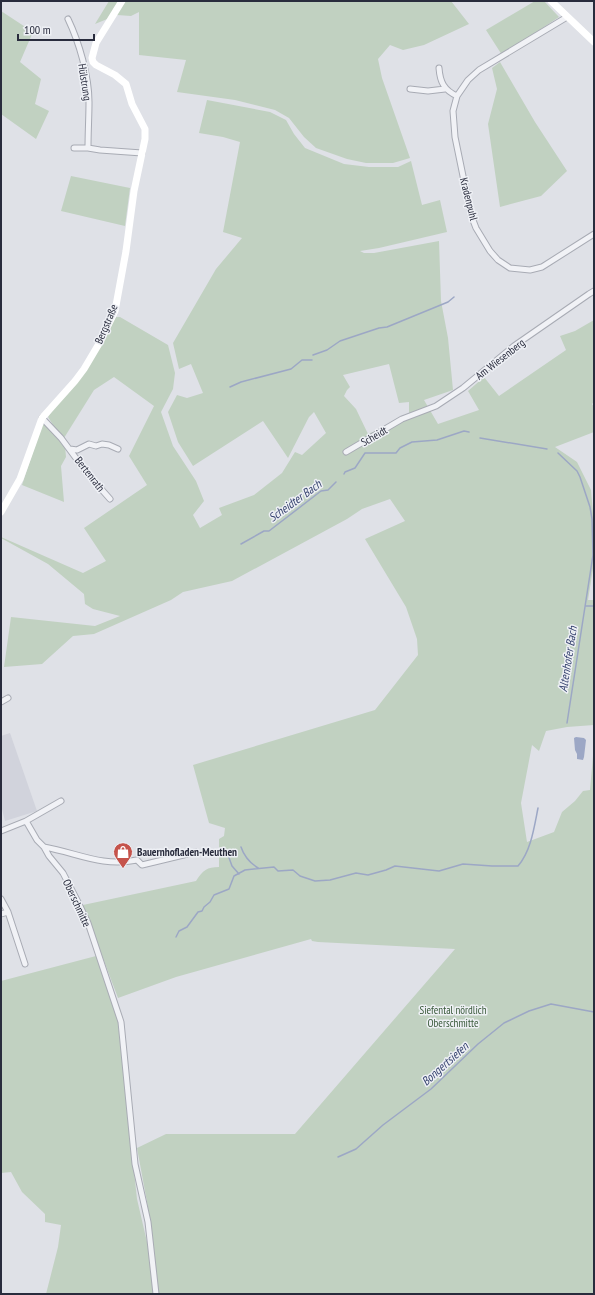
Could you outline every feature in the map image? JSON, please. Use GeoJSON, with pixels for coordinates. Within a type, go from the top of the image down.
{"type":"FeatureCollection","features":[{"type":"Feature","properties":{"kind":"street","name":"Bergstraße"},"geometry":{"type":"LineString","coordinates":[[1,512],[20,479],[42,418],[84,369],[100,342],[115,311],[126,252],[134,191],[145,140],[145,130],[133,106],[126,84],[123,80],[96,65],[92,58],[96,43],[122,1]]}},
{"type":"Feature","properties":{"kind":"street"},"geometry":{"type":"LineString","coordinates":[[551,1],[594,42]]}},
{"type":"Feature","properties":{"kind":"street","name":"Kradenpuhl"},"geometry":{"type":"LineString","coordinates":[[567,16],[479,70],[468,80],[457,96],[453,110],[455,137],[471,215],[476,228],[490,251],[498,260],[510,268],[530,270],[542,267],[594,234]]}},
{"type":"Feature","properties":{"kind":"street","name":"Hülstrung"},"geometry":{"type":"LineString","coordinates":[[68,19],[76,35],[88,87],[88,148]]}},
{"type":"Feature","properties":{"kind":"street"},"geometry":{"type":"LineString","coordinates":[[438,68],[440,80],[445,89],[457,96]]}},
{"type":"Feature","properties":{"kind":"street"},"geometry":{"type":"LineString","coordinates":[[410,89],[428,91],[445,89]]}},
{"type":"Feature","properties":{"kind":"street"},"geometry":{"type":"LineString","coordinates":[[74,148],[88,148],[142,154]]}},
{"type":"Feature","properties":{"kind":"street","name":"Am Wiesenberg"},"geometry":{"type":"LineString","coordinates":[[402,419],[436,406],[458,391],[514,346],[594,291]]}},
{"type":"Feature","properties":{"kind":"street","name":"Bertenrath"},"geometry":{"type":"LineString","coordinates":[[42,418],[61,438],[91,478],[110,499]]}},
{"type":"Feature","properties":{"kind":"street","name":"Scheidt"},"geometry":{"type":"LineString","coordinates":[[346,452],[402,419]]}},
{"type":"Feature","properties":{"kind":"street","name":"Bertenrath"},"geometry":{"type":"LineString","coordinates":[[70,449],[78,450],[89,444],[96,446],[102,444],[109,445],[118,449]]}},
{"type":"Feature","properties":{"kind":"street"},"geometry":{"type":"LineString","coordinates":[[1,702],[8,698]]}},
{"type":"Feature","properties":{"kind":"street"},"geometry":{"type":"LineString","coordinates":[[1,831],[26,821],[61,801]]}},
{"type":"Feature","properties":{"kind":"street","name":"Oberschmitte"},"geometry":{"type":"LineString","coordinates":[[26,821],[37,840],[63,873],[88,923],[121,1022],[135,1164],[148,1222],[156,1294]]}},
{"type":"Feature","properties":{"kind":"street"},"geometry":{"type":"LineString","coordinates":[[44,847],[100,861],[114,862],[137,860],[142,865],[196,852]]}},
{"type":"Feature","properties":{"kind":"street"},"geometry":{"type":"LineString","coordinates":[[1,899],[8,912],[25,964]]}},
{"type":"Feature","properties":{"kind":"street"},"geometry":{"type":"LineString","coordinates":[[1,914],[8,912]]}},
{"type":"Feature","properties":{"kind":"shaded area"},"geometry":{"type":"Polygon","coordinates":[[[10,733],[37,811],[5,821],[1,805],[1,736],[10,733]]]}},
{"type":"Feature","properties":{"kind":"green space"},"geometry":{"type":"Polygon","coordinates":[[[109,1],[451,1],[469,24],[424,45],[403,50],[390,45],[378,59],[382,78],[410,158],[393,163],[366,163],[347,159],[316,148],[304,137],[289,118],[275,110],[235,100],[177,92],[186,60],[139,55],[139,12],[131,16],[117,15],[95,24],[109,1]]]}},
{"type":"Feature","properties":{"kind":"green space"},"geometry":{"type":"Polygon","coordinates":[[[535,1],[544,1],[559,17],[502,55],[486,30],[535,1]]]}},
{"type":"Feature","properties":{"kind":"green space"},"geometry":{"type":"Polygon","coordinates":[[[1,11],[33,32],[20,62],[41,79],[35,104],[49,111],[36,139],[1,114],[1,11]]]}},
{"type":"Feature","properties":{"kind":"green space"},"geometry":{"type":"Polygon","coordinates":[[[500,62],[535,122],[567,171],[541,196],[500,207],[488,124],[497,89],[492,68],[500,62]]]}},
{"type":"Feature","properties":{"kind":"green space","name":"Siefental nördlich Oberschmitte"},"geometry":{"type":"Polygon","coordinates":[[[207,100],[270,112],[286,120],[294,134],[305,148],[344,164],[369,167],[398,167],[411,161],[422,205],[440,200],[447,232],[360,251],[364,253],[374,253],[439,241],[441,301],[448,338],[453,390],[424,400],[438,424],[479,410],[468,391],[484,377],[499,396],[566,350],[560,336],[575,331],[594,320],[594,402],[592,404],[594,407],[594,432],[555,447],[577,462],[591,490],[594,525],[594,562],[588,600],[594,600],[594,725],[567,727],[546,731],[539,751],[532,745],[521,803],[527,842],[554,832],[562,812],[575,801],[583,791],[590,790],[594,745],[594,1294],[46,1294],[58,1247],[61,1225],[45,1222],[45,1214],[22,1192],[11,1172],[1,1173],[1,981],[96,956],[118,1022],[137,1199],[150,1255],[154,1249],[137,1148],[166,1134],[295,1134],[455,949],[318,942],[312,941],[311,939],[176,977],[118,998],[83,905],[196,881],[206,870],[219,867],[219,839],[224,836],[225,828],[209,823],[193,765],[375,710],[418,655],[417,639],[406,607],[365,539],[405,521],[390,499],[362,509],[347,519],[232,581],[183,592],[171,600],[94,634],[73,636],[42,664],[4,667],[11,617],[95,626],[120,616],[93,609],[85,604],[84,594],[48,564],[1,538],[83,573],[106,561],[84,528],[147,485],[129,456],[154,406],[114,377],[94,390],[64,438],[48,417],[116,317],[120,317],[168,345],[175,373],[173,389],[161,412],[173,446],[196,481],[204,501],[193,515],[200,528],[222,515],[219,508],[254,495],[282,473],[295,452],[302,455],[326,433],[314,412],[309,417],[288,458],[263,421],[193,466],[178,442],[168,412],[177,395],[187,398],[203,393],[191,364],[179,369],[173,343],[216,269],[242,238],[223,232],[240,142],[223,137],[199,133],[207,100]],[[389,364],[343,375],[350,387],[344,396],[356,409],[368,434],[409,417],[409,402],[399,403],[389,364]]]}},
{"type":"Feature","properties":{"kind":"green space"},"geometry":{"type":"Polygon","coordinates":[[[71,176],[130,188],[125,226],[61,211],[71,176]]]}},
{"type":"Feature","properties":{"kind":"green space"},"geometry":{"type":"Polygon","coordinates":[[[42,425],[47,425],[65,446],[66,457],[61,466],[64,502],[22,485],[42,425]]]}},
{"type":"Feature","properties":{"kind":"water"},"geometry":{"type":"Polygon","coordinates":[[[574,738],[584,738],[586,740],[583,760],[577,759],[574,738]]]}},
{"type":"Feature","properties":{"kind":"waterway"},"geometry":{"type":"LineString","coordinates":[[313,355],[327,350],[340,341],[379,328],[387,327],[448,302],[454,297]]}},
{"type":"Feature","properties":{"kind":"waterway"},"geometry":{"type":"LineString","coordinates":[[230,387],[241,382],[291,369],[302,360],[312,360]]}},
{"type":"Feature","properties":{"kind":"waterway","name":"Scheidter Bach"},"geometry":{"type":"LineString","coordinates":[[344,474],[345,472],[355,468],[365,453],[396,453],[400,448],[412,442],[437,440],[464,431],[469,432]]}},
{"type":"Feature","properties":{"kind":"waterway","name":"Scheidter Bach"},"geometry":{"type":"LineString","coordinates":[[480,438],[547,449]]}},
{"type":"Feature","properties":{"kind":"waterway","name":"Scheidter Bach"},"geometry":{"type":"LineString","coordinates":[[558,453],[577,471],[590,507],[592,519],[593,555],[567,723]]}},
{"type":"Feature","properties":{"kind":"waterway","name":"Scheidter Bach"},"geometry":{"type":"LineString","coordinates":[[241,544],[264,531],[269,531],[321,491],[328,490],[336,482]]}},
{"type":"Feature","properties":{"kind":"waterway","name":"Altenhofer Bach"},"geometry":{"type":"LineString","coordinates":[[586,606],[594,606]]}},
{"type":"Feature","properties":{"kind":"waterway","name":"Altenhofer Bach"},"geometry":{"type":"LineString","coordinates":[[176,937],[179,931],[187,927],[198,912],[202,911],[214,895],[229,889],[234,876],[245,870],[274,867],[278,871],[293,870],[300,876],[315,881],[330,880],[356,873],[368,875],[395,866],[439,871],[463,864],[518,866],[529,846],[538,808]]}},
{"type":"Feature","properties":{"kind":"waterway"},"geometry":{"type":"LineString","coordinates":[[241,847],[252,864],[258,868]]}},
{"type":"Feature","properties":{"kind":"waterway"},"geometry":{"type":"LineString","coordinates":[[228,855],[232,866],[239,874]]}},
{"type":"Feature","properties":{"kind":"waterway","name":"Bongertsiefen"},"geometry":{"type":"LineString","coordinates":[[338,1157],[356,1149],[383,1125],[431,1089],[478,1044],[504,1023],[529,1011],[551,1004],[594,1012]]}},
{"type":"Feature","properties":{"kind":"place","name":"Bauernhofladen-Meuthen"},"geometry":{"type":"Point","coordinates":[123,869]}}]}
